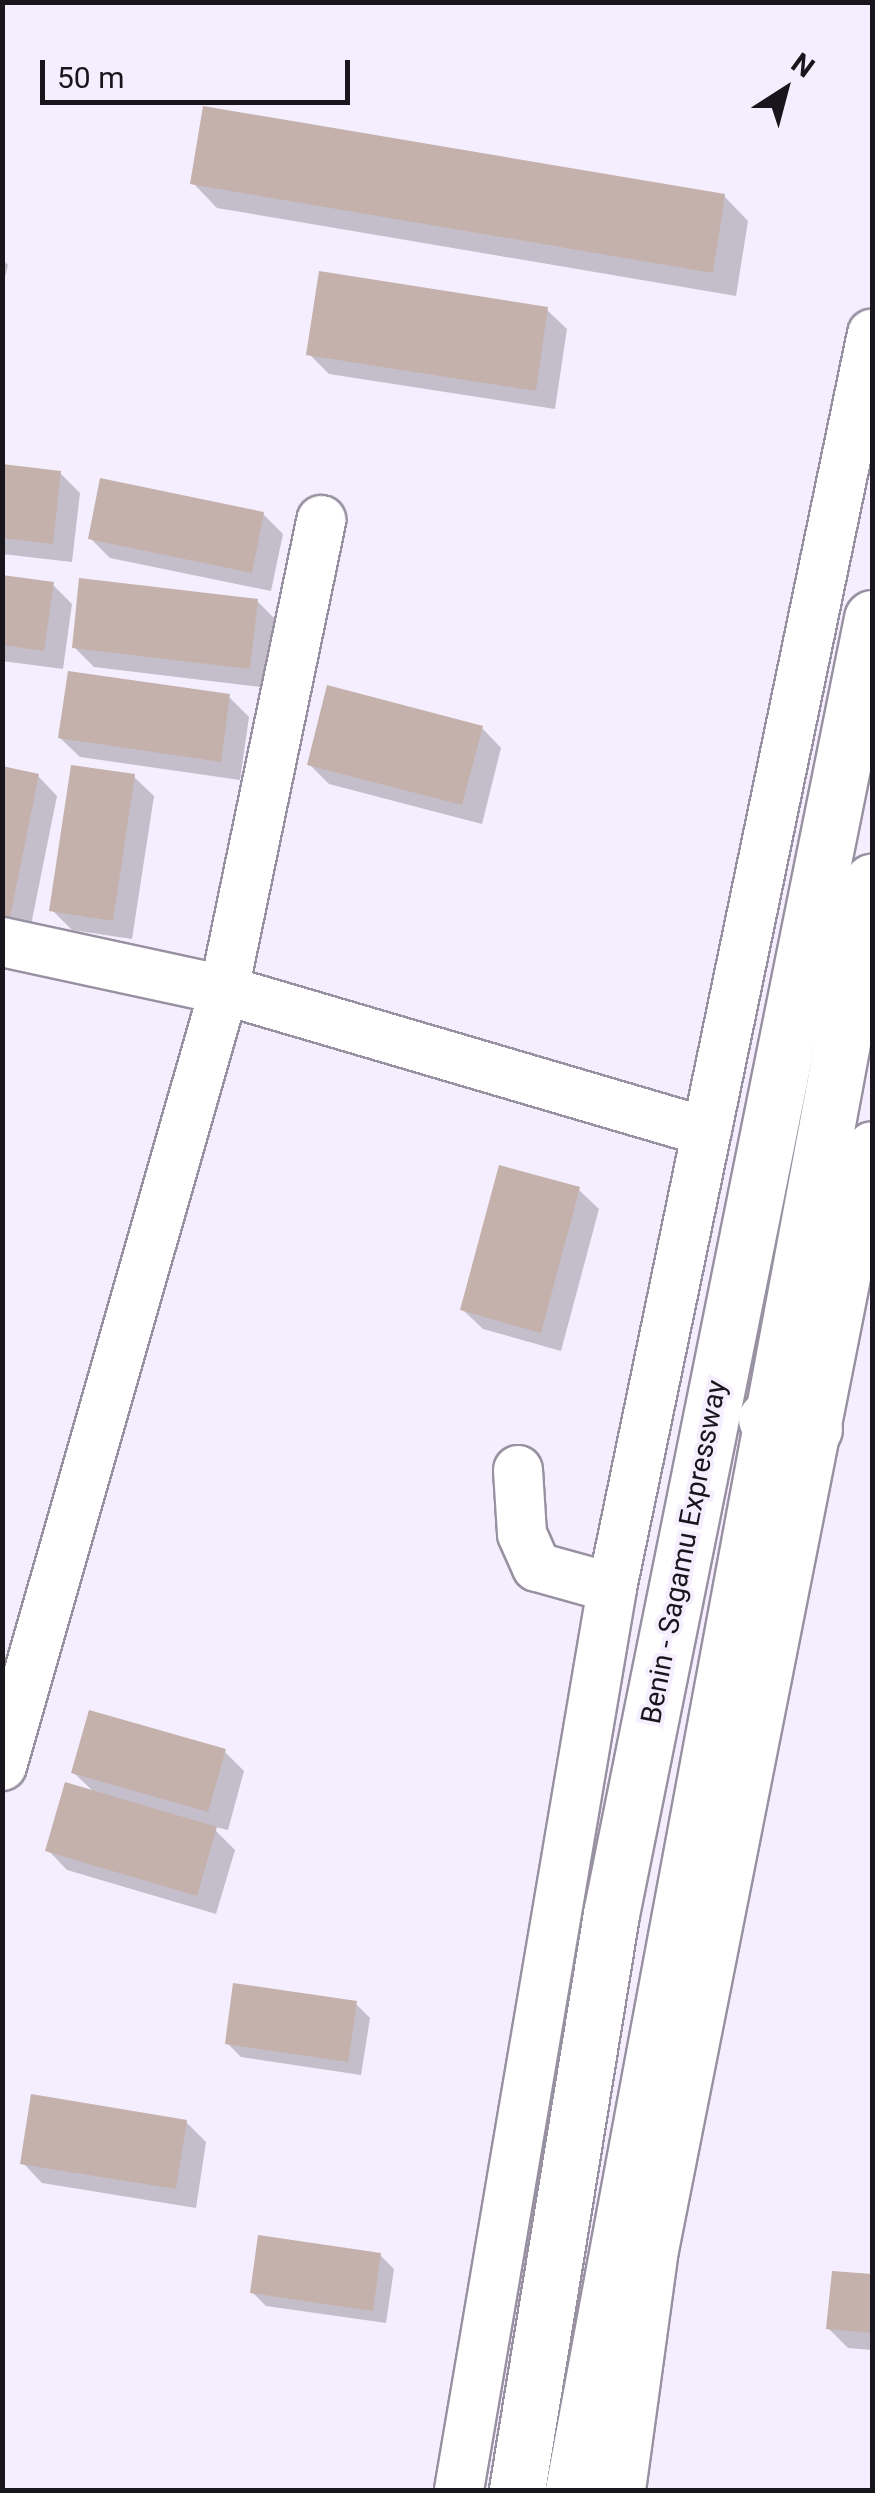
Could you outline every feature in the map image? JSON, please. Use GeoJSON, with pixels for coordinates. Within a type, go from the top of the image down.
{"type":"FeatureCollection","features":[{"type":"Feature","properties":{"kind":"highway","name":"Benin - Sagamu Expressway"},"geometry":{"type":"LineString","coordinates":[[517,2490],[611,1914],[872,618]]}},
{"type":"Feature","properties":{"kind":"highway"},"geometry":{"type":"LineString","coordinates":[[573,2490],[790,1424],[872,882]]}},
{"type":"Feature","properties":{"kind":"street"},"geometry":{"type":"LineString","coordinates":[[460,2490],[612,1588],[872,334]]}},
{"type":"Feature","properties":{"kind":"street"},"geometry":{"type":"LineString","coordinates":[[2,1766],[224,990],[321,520]]}},
{"type":"Feature","properties":{"kind":"street"},"geometry":{"type":"LineString","coordinates":[[2,942],[224,990],[707,1132]]}},
{"type":"Feature","properties":{"kind":"street"},"geometry":{"type":"LineString","coordinates":[[621,2490],[654,2250],[790,1424],[872,1146]]}},
{"type":"Feature","properties":{"kind":"street"},"geometry":{"type":"LineString","coordinates":[[518,1470],[522,1534],[537,1567],[612,1588]]}},
{"type":"Feature","properties":{"kind":"building"},"geometry":{"type":"Polygon","coordinates":[[[203,106],[725,194],[713,273],[190,184],[203,106]]]}},
{"type":"Feature","properties":{"kind":"building"},"geometry":{"type":"Polygon","coordinates":[[[319,271],[548,307],[536,391],[306,355],[319,271]]]}},
{"type":"Feature","properties":{"kind":"building"},"geometry":{"type":"Polygon","coordinates":[[[2,464],[61,471],[53,544],[2,538],[2,464]]]}},
{"type":"Feature","properties":{"kind":"building"},"geometry":{"type":"Polygon","coordinates":[[[100,478],[264,512],[252,573],[88,539],[100,478]]]}},
{"type":"Feature","properties":{"kind":"building"},"geometry":{"type":"Polygon","coordinates":[[[2,575],[54,582],[44,651],[2,645],[2,575]]]}},
{"type":"Feature","properties":{"kind":"building"},"geometry":{"type":"Polygon","coordinates":[[[79,578],[258,599],[250,669],[72,648],[79,578]]]}},
{"type":"Feature","properties":{"kind":"building"},"geometry":{"type":"Polygon","coordinates":[[[68,671],[230,694],[221,762],[58,738],[68,671]]]}},
{"type":"Feature","properties":{"kind":"building"},"geometry":{"type":"Polygon","coordinates":[[[327,685],[483,726],[462,805],[307,765],[327,685]]]}},
{"type":"Feature","properties":{"kind":"building"},"geometry":{"type":"Polygon","coordinates":[[[71,765],[135,774],[113,921],[49,911],[71,765]]]}},
{"type":"Feature","properties":{"kind":"building"},"geometry":{"type":"Polygon","coordinates":[[[2,766],[39,774],[10,917],[2,916],[2,766]]]}},
{"type":"Feature","properties":{"kind":"building"},"geometry":{"type":"Polygon","coordinates":[[[499,1165],[580,1187],[541,1333],[460,1310],[499,1165]]]}},
{"type":"Feature","properties":{"kind":"building"},"geometry":{"type":"Polygon","coordinates":[[[89,1710],[226,1749],[208,1812],[71,1773],[89,1710]]]}},
{"type":"Feature","properties":{"kind":"building"},"geometry":{"type":"Polygon","coordinates":[[[65,1782],[217,1827],[197,1896],[45,1851],[65,1782]]]}},
{"type":"Feature","properties":{"kind":"building"},"geometry":{"type":"Polygon","coordinates":[[[233,1983],[357,2001],[348,2062],[225,2044],[233,1983]]]}},
{"type":"Feature","properties":{"kind":"building"},"geometry":{"type":"Polygon","coordinates":[[[31,2094],[187,2120],[176,2189],[20,2164],[31,2094]]]}},
{"type":"Feature","properties":{"kind":"building"},"geometry":{"type":"Polygon","coordinates":[[[258,2235],[381,2253],[373,2311],[250,2293],[258,2235]]]}},
{"type":"Feature","properties":{"kind":"building"},"geometry":{"type":"Polygon","coordinates":[[[832,2271],[872,2274],[872,2333],[826,2329],[832,2271]]]}}]}
